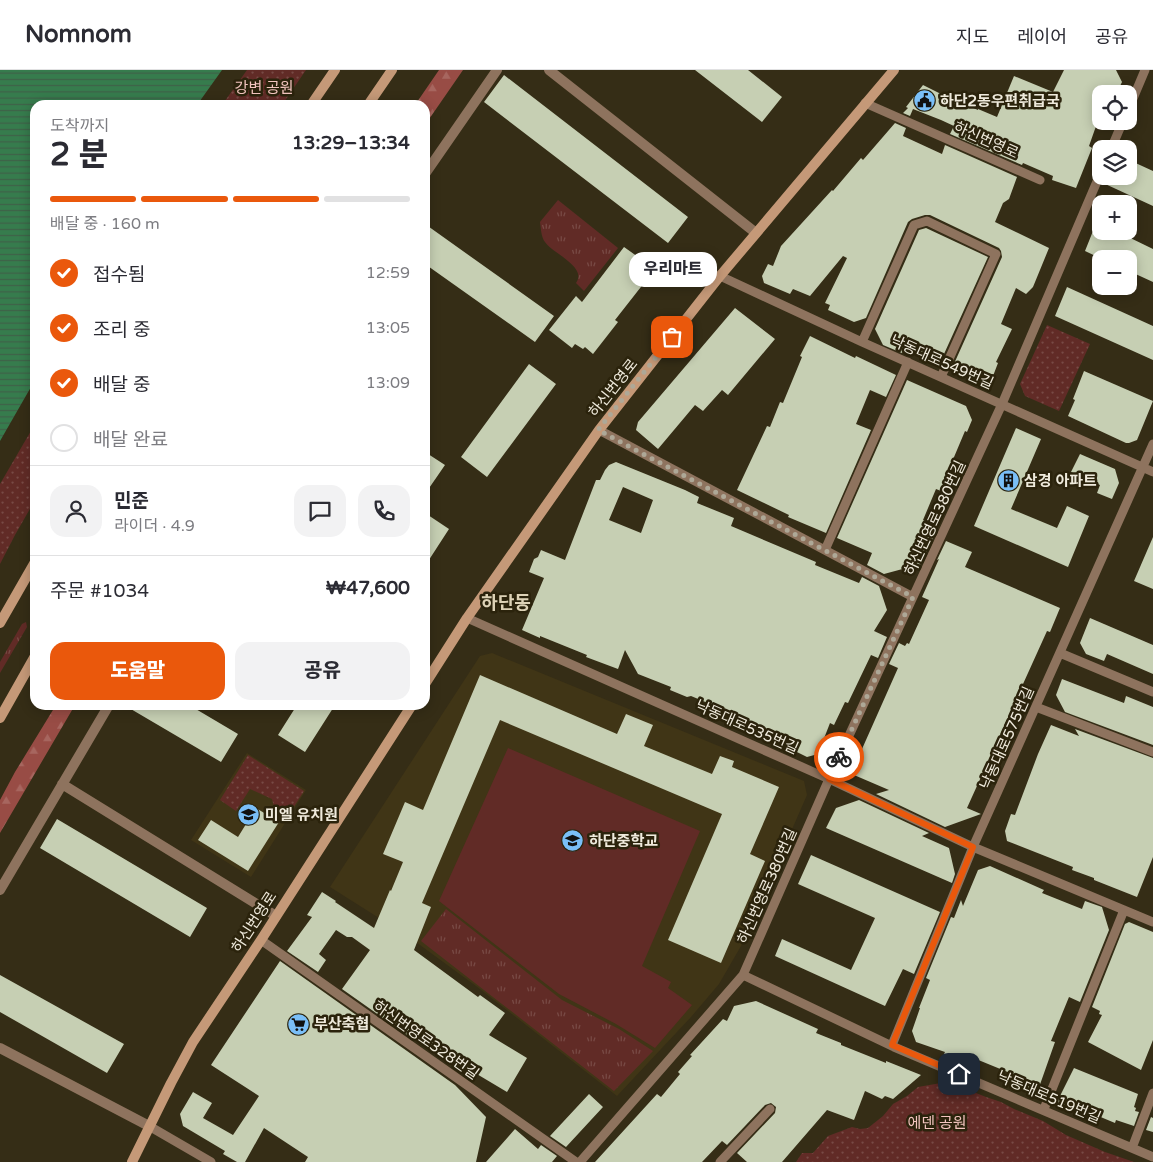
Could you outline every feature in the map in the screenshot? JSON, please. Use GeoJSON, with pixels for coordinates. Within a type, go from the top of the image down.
{"type":"FeatureCollection","features":[{"type":"Feature","properties":{"kind":"street"},"geometry":{"type":"LineString","coordinates":[[314,100],[335,70]]}},
{"type":"Feature","properties":{"kind":"street"},"geometry":{"type":"LineString","coordinates":[[371,100],[392,70]]}},
{"type":"Feature","properties":{"kind":"street"},"geometry":{"type":"LineString","coordinates":[[430,167],[497,70]]}},
{"type":"Feature","properties":{"kind":"street"},"geometry":{"type":"LineString","coordinates":[[549,70],[756,233]]}},
{"type":"Feature","properties":{"kind":"street","name":"하신번영로"},"geometry":{"type":"LineString","coordinates":[[430,676],[467,618],[598,430],[720,276],[894,70]]}},
{"type":"Feature","properties":{"kind":"street"},"geometry":{"type":"LineString","coordinates":[[0,623],[30,571]]}},
{"type":"Feature","properties":{"kind":"street"},"geometry":{"type":"LineString","coordinates":[[0,718],[30,665]]}},
{"type":"Feature","properties":{"kind":"street"},"geometry":{"type":"LineString","coordinates":[[0,890],[106,710]]}},
{"type":"Feature","properties":{"kind":"street","name":"하신번영로"},"geometry":{"type":"LineString","coordinates":[[132,1162],[170,1083],[193,1042],[409,710]]}},
{"type":"Feature","properties":{"kind":"street"},"geometry":{"type":"LineString","coordinates":[[62,784],[276,916]]}},
{"type":"Feature","properties":{"kind":"street"},"geometry":{"type":"LineString","coordinates":[[0,1048],[149,1126]]}},
{"type":"Feature","properties":{"kind":"lane"},"geometry":{"type":"LineString","coordinates":[[1137,89],[1145,70]]}},
{"type":"Feature","properties":{"kind":"lane","name":"하신번영로"},"geometry":{"type":"LineString","coordinates":[[865,103],[1040,180]]}},
{"type":"Feature","properties":{"kind":"lane","name":"하신번영로380번길"},"geometry":{"type":"LineString","coordinates":[[580,1162],[743,975],[829,779],[1002,404],[1095,185]]}},
{"type":"Feature","properties":{"kind":"lane"},"geometry":{"type":"LineString","coordinates":[[862,342],[914,225],[927,221],[996,254],[941,377]]}},
{"type":"Feature","properties":{"kind":"lane","name":"낙동대로549번길"},"geometry":{"type":"LineString","coordinates":[[720,276],[862,342],[1153,472]]}},
{"type":"Feature","properties":{"kind":"lane"},"geometry":{"type":"LineString","coordinates":[[825,550],[908,362]]}},
{"type":"Feature","properties":{"kind":"lane"},"geometry":{"type":"LineString","coordinates":[[598,430],[913,597]]}},
{"type":"Feature","properties":{"kind":"lane","name":"낙동대로575번길"},"geometry":{"type":"LineString","coordinates":[[892,1045],[973,847],[1153,444]]}},
{"type":"Feature","properties":{"kind":"lane","name":"낙동대로535번길"},"geometry":{"type":"LineString","coordinates":[[467,618],[829,779],[973,847],[1153,922]]}},
{"type":"Feature","properties":{"kind":"lane"},"geometry":{"type":"LineString","coordinates":[[1060,653],[1153,692]]}},
{"type":"Feature","properties":{"kind":"lane"},"geometry":{"type":"LineString","coordinates":[[1036,707],[1153,752]]}},
{"type":"Feature","properties":{"kind":"lane"},"geometry":{"type":"LineString","coordinates":[[1044,1109],[1124,910]]}},
{"type":"Feature","properties":{"kind":"lane","name":"하신번영로328번길"},"geometry":{"type":"LineString","coordinates":[[261,940],[576,1162]]}},
{"type":"Feature","properties":{"kind":"lane","name":"낙동대로519번길"},"geometry":{"type":"LineString","coordinates":[[743,975],[892,1045],[1153,1157]]}},
{"type":"Feature","properties":{"kind":"lane"},"geometry":{"type":"LineString","coordinates":[[1132,1148],[1153,1093]]}},
{"type":"Feature","properties":{"kind":"lane"},"geometry":{"type":"LineString","coordinates":[[720,1162],[770,1108]]}},
{"type":"Feature","properties":{"kind":"lane"},"geometry":{"type":"LineString","coordinates":[[149,1126],[211,1162]]}},
{"type":"Feature","properties":{"kind":"shaded area"},"geometry":{"type":"Polygon","coordinates":[[[0,70],[222,70],[201,100],[30,100],[30,389],[0,441],[0,70]]]}},
{"type":"Feature","properties":{"kind":"shaded area","name":"하단중학교"},"geometry":{"type":"Polygon","coordinates":[[[492,653],[804,781],[807,795],[741,946],[719,984],[691,1017],[617,1096],[476,986],[409,937],[330,887],[480,656],[492,653]]]}},
{"type":"Feature","properties":{"kind":"shaded area","name":"미엘 유치원"},"geometry":{"type":"Polygon","coordinates":[[[247,753],[306,790],[251,877],[191,840],[247,753]]]}},
{"type":"Feature","properties":{"kind":"green space","name":"강변 공원"},"geometry":{"type":"Polygon","coordinates":[[[247,70],[306,70],[285,100],[226,100],[247,70]]]}},
{"type":"Feature","properties":{"kind":"green space"},"geometry":{"type":"Polygon","coordinates":[[[439,70],[463,70],[430,118],[430,100],[418,100],[439,70]]]}},
{"type":"Feature","properties":{"kind":"green space"},"geometry":{"type":"Polygon","coordinates":[[[558,200],[618,248],[584,291],[576,283],[577,271],[549,246],[542,235],[540,222],[558,200]]]}},
{"type":"Feature","properties":{"kind":"green space"},"geometry":{"type":"Polygon","coordinates":[[[1047,325],[1090,344],[1059,411],[1025,396],[1020,384],[1047,325]]]}},
{"type":"Feature","properties":{"kind":"green space"},"geometry":{"type":"Polygon","coordinates":[[[30,433],[30,509],[0,564],[0,484],[30,433]]]}},
{"type":"Feature","properties":{"kind":"green space"},"geometry":{"type":"Polygon","coordinates":[[[26,622],[27,627],[0,673],[0,662],[22,624],[26,622]]]}},
{"type":"Feature","properties":{"kind":"green space"},"geometry":{"type":"Polygon","coordinates":[[[53,710],[72,710],[0,833],[0,800],[53,710]]]}},
{"type":"Feature","properties":{"kind":"green space"},"geometry":{"type":"Polygon","coordinates":[[[508,748],[700,831],[642,966],[671,982],[668,988],[692,1005],[655,1048],[616,1024],[559,994],[439,901],[508,748]]]}},
{"type":"Feature","properties":{"kind":"green space"},"geometry":{"type":"Polygon","coordinates":[[[248,755],[304,791],[288,816],[276,815],[272,799],[250,789],[236,811],[220,800],[248,755]]]}},
{"type":"Feature","properties":{"kind":"green space"},"geometry":{"type":"Polygon","coordinates":[[[446,909],[562,1000],[619,1029],[653,1051],[614,1091],[421,941],[446,909]]]}},
{"type":"Feature","properties":{"kind":"green space","name":"에덴 공원"},"geometry":{"type":"Polygon","coordinates":[[[941,1083],[1001,1102],[1043,1121],[1066,1135],[1134,1162],[796,1162],[802,1153],[813,1153],[828,1136],[852,1127],[868,1128],[883,1116],[893,1104],[918,1087],[941,1083]]]}},
{"type":"Feature","properties":{"kind":"building"},"geometry":{"type":"Polygon","coordinates":[[[695,70],[748,70],[782,97],[762,122],[695,70]]]}},
{"type":"Feature","properties":{"kind":"building"},"geometry":{"type":"Polygon","coordinates":[[[1064,70],[1116,70],[1122,82],[1120,85],[1092,85],[1092,130],[1095,130],[1089,146],[1092,148],[1076,188],[1052,180],[1053,176],[1023,163],[1022,165],[950,134],[954,126],[941,120],[913,109],[910,116],[903,113],[923,85],[949,98],[997,117],[1014,76],[1053,92],[1064,70]]]}},
{"type":"Feature","properties":{"kind":"building"},"geometry":{"type":"Polygon","coordinates":[[[504,75],[688,217],[668,243],[484,102],[504,75]]]}},
{"type":"Feature","properties":{"kind":"building"},"geometry":{"type":"Polygon","coordinates":[[[895,123],[906,128],[903,136],[942,154],[945,145],[1017,177],[1009,199],[1003,203],[995,222],[1049,248],[1033,287],[1026,294],[1016,288],[1001,324],[1012,329],[996,362],[998,363],[993,376],[978,380],[953,366],[1002,257],[1001,251],[999,248],[930,215],[912,219],[908,222],[866,318],[854,322],[828,310],[830,305],[825,303],[847,258],[843,256],[810,296],[793,289],[790,294],[764,283],[762,276],[768,264],[773,266],[781,246],[861,158],[863,160],[895,123]]]}},
{"type":"Feature","properties":{"kind":"building"},"geometry":{"type":"Polygon","coordinates":[[[1137,164],[1153,171],[1153,206],[1137,199],[1137,195],[1129,195],[1107,185],[1137,185],[1137,164]]]}},
{"type":"Feature","properties":{"kind":"building"},"geometry":{"type":"Polygon","coordinates":[[[430,228],[554,316],[535,342],[430,268],[430,228]]]}},
{"type":"Feature","properties":{"kind":"building"},"geometry":{"type":"Polygon","coordinates":[[[926,228],[988,257],[944,354],[930,358],[905,346],[902,353],[883,345],[875,329],[919,230],[926,228]]]}},
{"type":"Feature","properties":{"kind":"building"},"geometry":{"type":"Polygon","coordinates":[[[1092,234],[1092,240],[1134,240],[1153,249],[1153,282],[1137,275],[1137,250],[1092,250],[1092,254],[1085,251],[1092,234]]]}},
{"type":"Feature","properties":{"kind":"building"},"geometry":{"type":"Polygon","coordinates":[[[624,247],[655,269],[615,320],[618,322],[593,354],[585,347],[583,349],[575,344],[572,348],[549,330],[576,296],[582,302],[624,247]]]}},
{"type":"Feature","properties":{"kind":"building"},"geometry":{"type":"Polygon","coordinates":[[[1067,287],[1153,326],[1153,360],[1055,316],[1067,287]]]}},
{"type":"Feature","properties":{"kind":"building"},"geometry":{"type":"Polygon","coordinates":[[[735,308],[775,339],[728,395],[722,390],[703,411],[695,405],[658,449],[636,430],[638,422],[735,308]]]}},
{"type":"Feature","properties":{"kind":"building"},"geometry":{"type":"Polygon","coordinates":[[[810,336],[896,375],[886,397],[870,390],[856,424],[871,430],[826,533],[788,517],[789,515],[737,490],[767,426],[770,427],[780,402],[783,403],[802,357],[800,356],[810,336]]]}},
{"type":"Feature","properties":{"kind":"building"},"geometry":{"type":"Polygon","coordinates":[[[529,364],[556,384],[487,477],[461,457],[529,364]]]}},
{"type":"Feature","properties":{"kind":"building"},"geometry":{"type":"Polygon","coordinates":[[[1084,371],[1153,401],[1137,440],[1126,443],[1068,416],[1084,371]]]}},
{"type":"Feature","properties":{"kind":"building"},"geometry":{"type":"Polygon","coordinates":[[[907,380],[966,406],[972,420],[967,432],[965,431],[941,491],[936,489],[923,520],[926,522],[922,531],[934,536],[921,564],[884,574],[867,565],[872,553],[837,538],[907,380]]]}},
{"type":"Feature","properties":{"kind":"building","name":"삼경 아파트"},"geometry":{"type":"Polygon","coordinates":[[[1016,428],[1041,439],[1011,509],[1057,528],[1067,506],[1089,516],[1068,567],[974,526],[1016,428]]]}},
{"type":"Feature","properties":{"kind":"building"},"geometry":{"type":"Polygon","coordinates":[[[1080,454],[1115,469],[1119,483],[1112,499],[1097,493],[1100,485],[1071,472],[1080,454]]]}},
{"type":"Feature","properties":{"kind":"building"},"geometry":{"type":"Polygon","coordinates":[[[430,455],[445,465],[430,487],[430,455]]]}},
{"type":"Feature","properties":{"kind":"building"},"geometry":{"type":"Polygon","coordinates":[[[616,462],[685,490],[699,497],[697,503],[734,518],[731,526],[816,562],[815,565],[859,583],[862,577],[879,586],[887,610],[874,631],[887,637],[878,658],[871,655],[848,703],[845,702],[834,725],[830,723],[818,754],[807,757],[746,727],[748,724],[714,709],[715,706],[670,690],[671,687],[638,674],[625,650],[618,669],[522,630],[544,578],[529,572],[534,559],[538,557],[541,550],[565,560],[596,480],[600,480],[609,465],[616,462]],[[623,487],[609,520],[641,533],[653,500],[623,487]]]}},
{"type":"Feature","properties":{"kind":"building"},"geometry":{"type":"Polygon","coordinates":[[[430,516],[449,529],[430,558],[430,516]]]}},
{"type":"Feature","properties":{"kind":"building"},"geometry":{"type":"Polygon","coordinates":[[[1153,537],[1153,589],[1134,581],[1153,537]]]}},
{"type":"Feature","properties":{"kind":"building"},"geometry":{"type":"Polygon","coordinates":[[[946,541],[972,552],[965,567],[1060,608],[1050,632],[1047,631],[967,808],[981,814],[945,827],[876,794],[889,790],[854,775],[846,758],[848,754],[858,758],[898,668],[889,664],[899,643],[905,646],[907,643],[909,644],[929,600],[922,597],[946,541]]]}},
{"type":"Feature","properties":{"kind":"building"},"geometry":{"type":"Polygon","coordinates":[[[1090,618],[1153,645],[1153,674],[1107,654],[1104,661],[1086,654],[1080,643],[1090,618]]]}},
{"type":"Feature","properties":{"kind":"building"},"geometry":{"type":"Polygon","coordinates":[[[480,675],[617,734],[626,714],[653,725],[644,746],[712,774],[720,756],[734,761],[732,767],[779,787],[750,854],[765,861],[721,963],[668,940],[722,814],[500,720],[422,903],[431,907],[414,950],[478,997],[480,995],[505,1013],[489,1035],[527,1058],[507,1092],[408,1033],[407,1035],[342,989],[370,950],[352,937],[347,937],[336,930],[319,954],[326,960],[318,972],[287,951],[312,917],[307,915],[322,892],[374,928],[403,862],[383,854],[405,802],[423,810],[480,675]]]}},
{"type":"Feature","properties":{"kind":"building"},"geometry":{"type":"Polygon","coordinates":[[[1062,679],[1124,703],[1126,696],[1153,707],[1153,745],[1065,712],[1056,695],[1062,679]]]}},
{"type":"Feature","properties":{"kind":"building"},"geometry":{"type":"Polygon","coordinates":[[[133,710],[197,710],[238,734],[221,762],[133,710]]]}},
{"type":"Feature","properties":{"kind":"building"},"geometry":{"type":"Polygon","coordinates":[[[294,710],[332,710],[305,752],[278,735],[294,710]]]}},
{"type":"Feature","properties":{"kind":"building"},"geometry":{"type":"Polygon","coordinates":[[[1051,725],[1079,736],[1075,729],[1153,758],[1153,857],[1137,897],[1072,870],[1073,867],[1007,841],[1005,831],[1011,814],[1015,815],[1051,725]]]}},
{"type":"Feature","properties":{"kind":"building"},"geometry":{"type":"Polygon","coordinates":[[[859,800],[929,833],[922,836],[949,848],[955,874],[952,883],[826,828],[836,808],[859,800]]]}},
{"type":"Feature","properties":{"kind":"building"},"geometry":{"type":"Polygon","coordinates":[[[256,808],[279,822],[248,871],[198,840],[211,820],[238,837],[256,808]]]}},
{"type":"Feature","properties":{"kind":"building"},"geometry":{"type":"Polygon","coordinates":[[[57,819],[207,908],[190,937],[40,848],[57,819]]]}},
{"type":"Feature","properties":{"kind":"building"},"geometry":{"type":"Polygon","coordinates":[[[811,855],[940,912],[914,974],[903,969],[885,1006],[775,956],[782,939],[851,970],[875,918],[798,884],[811,855]]]}},
{"type":"Feature","properties":{"kind":"building"},"geometry":{"type":"Polygon","coordinates":[[[990,866],[1044,890],[1042,893],[1082,909],[1085,901],[1102,907],[1109,930],[1080,1002],[1069,997],[1051,1041],[1055,1042],[1037,1093],[1012,1084],[1015,1075],[971,1057],[969,1063],[916,1042],[912,1031],[930,980],[926,978],[951,917],[954,918],[961,900],[963,906],[978,870],[990,866]]]}},
{"type":"Feature","properties":{"kind":"building"},"geometry":{"type":"Polygon","coordinates":[[[1129,922],[1153,932],[1153,1040],[1141,1070],[1088,1042],[1102,1015],[1099,1014],[1100,1011],[1092,1007],[1125,924],[1129,922]]]}},
{"type":"Feature","properties":{"kind":"building"},"geometry":{"type":"Polygon","coordinates":[[[280,961],[455,1085],[486,1117],[476,1162],[305,1162],[308,1157],[264,1128],[245,1162],[237,1162],[223,1154],[225,1151],[183,1126],[180,1114],[193,1092],[212,1103],[203,1118],[233,1135],[259,1096],[211,1065],[280,961]]]}},
{"type":"Feature","properties":{"kind":"building"},"geometry":{"type":"Polygon","coordinates":[[[0,975],[124,1044],[107,1073],[0,1012],[0,975]]]}},
{"type":"Feature","properties":{"kind":"building"},"geometry":{"type":"Polygon","coordinates":[[[756,1001],[818,1029],[816,1033],[841,1043],[841,1045],[921,1075],[893,1099],[885,1096],[882,1099],[865,1091],[854,1120],[827,1110],[782,1162],[747,1162],[737,1153],[775,1113],[776,1107],[771,1103],[765,1105],[727,1145],[722,1141],[702,1162],[595,1162],[657,1094],[661,1097],[680,1074],[678,1072],[692,1056],[690,1055],[723,1019],[727,1021],[734,1006],[756,1001]]]}},
{"type":"Feature","properties":{"kind":"building"},"geometry":{"type":"Polygon","coordinates":[[[1074,1068],[1138,1094],[1134,1107],[1136,1108],[1135,1111],[1139,1112],[1134,1126],[1116,1120],[1115,1123],[1057,1102],[1074,1068]]]}},
{"type":"Feature","properties":{"kind":"building"},"geometry":{"type":"Polygon","coordinates":[[[589,1094],[603,1107],[566,1147],[550,1136],[589,1094]]]}},
{"type":"Feature","properties":{"kind":"building"},"geometry":{"type":"Polygon","coordinates":[[[1151,1117],[1153,1118],[1153,1132],[1146,1130],[1151,1117]]]}},
{"type":"Feature","properties":{"kind":"building"},"geometry":{"type":"Polygon","coordinates":[[[515,1129],[538,1149],[541,1145],[557,1156],[552,1162],[486,1162],[515,1129]]]}},
{"type":"Feature","properties":{"kind":"way so far"},"geometry":{"type":"LineString","coordinates":[[672,337],[598,430],[913,597],[839,757]]}},
{"type":"Feature","properties":{"kind":"place","name":"하단2동우편취급국"},"geometry":{"type":"Point","coordinates":[924,101]}},
{"type":"Feature","properties":{"kind":"place","name":"우리마트"},"geometry":{"type":"Point","coordinates":[672,337]}},
{"type":"Feature","properties":{"kind":"place","name":"삼경 아파트"},"geometry":{"type":"Point","coordinates":[1008,481]}},
{"type":"Feature","properties":{"kind":"place","name":"미엘 유치원"},"geometry":{"type":"Point","coordinates":[249,815]}},
{"type":"Feature","properties":{"kind":"place","name":"하단중학교"},"geometry":{"type":"Point","coordinates":[573,841]}},
{"type":"Feature","properties":{"kind":"place","name":"부산축협"},"geometry":{"type":"Point","coordinates":[298,1024]}},
{"type":"Feature","properties":{"kind":"district","name":"하단동"},"geometry":{"type":"Point","coordinates":[506,603]}},
{"type":"Feature","properties":{"kind":"route"},"geometry":{"type":"LineString","coordinates":[[839,757],[829,779],[973,847],[892,1045],[959,1074]]}}]}
